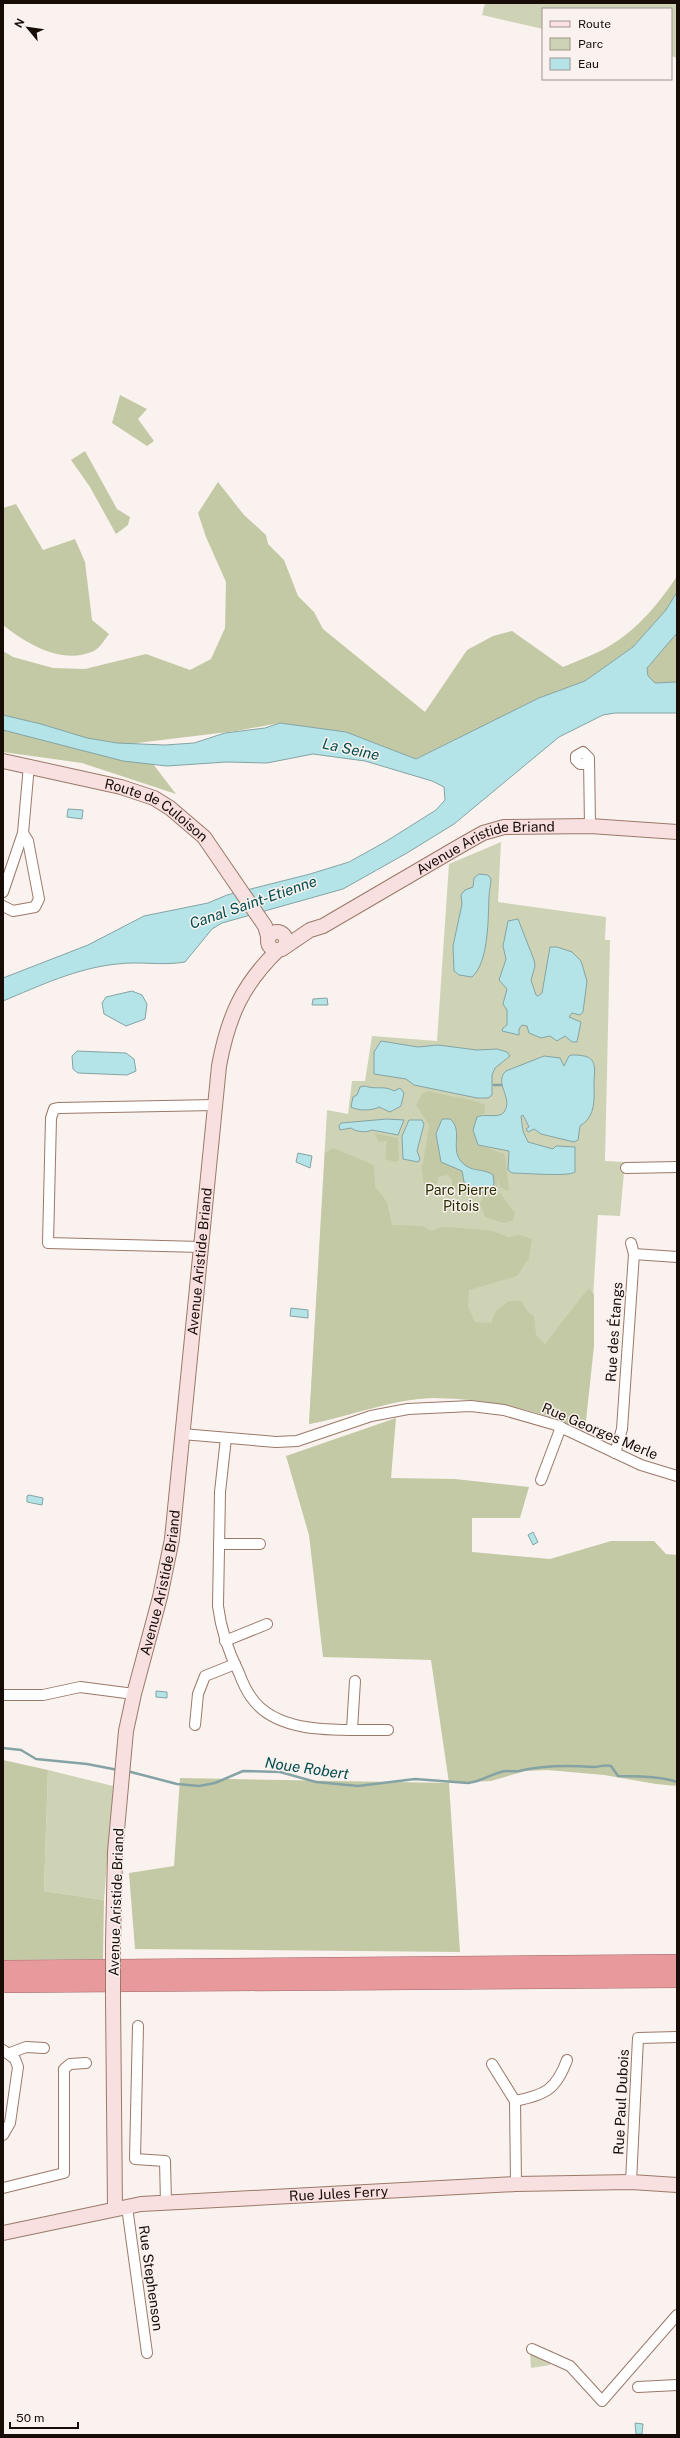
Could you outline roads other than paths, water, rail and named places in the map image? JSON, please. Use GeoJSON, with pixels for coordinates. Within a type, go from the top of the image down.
{"type":"FeatureCollection","features":[{"type":"Feature","properties":{"kind":"highway"},"geometry":{"type":"LineString","coordinates":[[3,1970],[677,1964]]}},
{"type":"Feature","properties":{"kind":"highway"},"geometry":{"type":"LineString","coordinates":[[3,1983],[677,1978]]}},
{"type":"Feature","properties":{"kind":"street"},"geometry":{"type":"LineString","coordinates":[[588,760],[590,826]]}},
{"type":"Feature","properties":{"kind":"street","name":"Route de Culoison"},"geometry":{"type":"LineString","coordinates":[[3,761],[29,765],[109,784],[154,798],[182,816],[199,832],[273,937]]}},
{"type":"Feature","properties":{"kind":"street"},"geometry":{"type":"LineString","coordinates":[[3,892],[23,833],[29,765]]}},
{"type":"Feature","properties":{"kind":"street","name":"Avenue Aristide Briand"},"geometry":{"type":"LineString","coordinates":[[121,2207],[113,1996],[113,1943],[114,1873],[122,1770],[134,1694],[166,1571],[172,1539],[215,1105],[224,1036],[230,1019],[239,999],[262,966],[273,937],[323,926],[484,834],[504,827],[522,826],[590,826],[677,832]]}},
{"type":"Feature","properties":{"kind":"street"},"geometry":{"type":"LineString","coordinates":[[3,906],[12,912],[24,910],[35,907],[39,899],[28,842],[23,833]]}},
{"type":"Feature","properties":{"kind":"street"},"geometry":{"type":"LineString","coordinates":[[201,1247],[48,1243],[51,1118],[54,1109],[215,1105]]}},
{"type":"Feature","properties":{"kind":"street"},"geometry":{"type":"LineString","coordinates":[[626,1168],[677,1167]]}},
{"type":"Feature","properties":{"kind":"street","name":"Rue des Étangs"},"geometry":{"type":"LineString","coordinates":[[615,1453],[622,1429],[634,1254],[631,1243]]}},
{"type":"Feature","properties":{"kind":"street"},"geometry":{"type":"LineString","coordinates":[[634,1254],[677,1257]]}},
{"type":"Feature","properties":{"kind":"street","name":"Rue Georges Merle"},"geometry":{"type":"LineString","coordinates":[[182,1434],[276,1442],[298,1441],[371,1416],[408,1408],[471,1406],[504,1410],[561,1427],[641,1465],[677,1476]]}},
{"type":"Feature","properties":{"kind":"street"},"geometry":{"type":"LineString","coordinates":[[541,1480],[561,1427]]}},
{"type":"Feature","properties":{"kind":"street"},"geometry":{"type":"LineString","coordinates":[[226,1438],[220,1492],[218,1606],[225,1641],[251,1697],[271,1716],[286,1723],[306,1727],[388,1730]]}},
{"type":"Feature","properties":{"kind":"street"},"geometry":{"type":"LineString","coordinates":[[219,1544],[260,1544]]}},
{"type":"Feature","properties":{"kind":"street"},"geometry":{"type":"LineString","coordinates":[[225,1641],[267,1624]]}},
{"type":"Feature","properties":{"kind":"street"},"geometry":{"type":"LineString","coordinates":[[196,1725],[198,1694],[205,1676],[235,1664]]}},
{"type":"Feature","properties":{"kind":"street"},"geometry":{"type":"LineString","coordinates":[[352,1729],[355,1681]]}},
{"type":"Feature","properties":{"kind":"street"},"geometry":{"type":"LineString","coordinates":[[3,1695],[38,1695],[80,1687],[134,1694]]}},
{"type":"Feature","properties":{"kind":"street"},"geometry":{"type":"LineString","coordinates":[[138,2026],[135,2159],[164,2162],[166,2203]]}},
{"type":"Feature","properties":{"kind":"street","name":"Rue Paul Dubois"},"geometry":{"type":"LineString","coordinates":[[631,2182],[638,2038],[677,2038]]}},
{"type":"Feature","properties":{"kind":"street"},"geometry":{"type":"LineString","coordinates":[[3,2135],[10,2123],[18,2067],[6,2052],[26,2047],[44,2048]]}},
{"type":"Feature","properties":{"kind":"street"},"geometry":{"type":"LineString","coordinates":[[515,2101],[541,2096],[561,2077],[567,2060]]}},
{"type":"Feature","properties":{"kind":"street"},"geometry":{"type":"LineString","coordinates":[[3,2188],[64,2173],[64,2069],[70,2064],[86,2063]]}},
{"type":"Feature","properties":{"kind":"street"},"geometry":{"type":"LineString","coordinates":[[492,2064],[515,2101],[516,2184]]}},
{"type":"Feature","properties":{"kind":"street","name":"Rue Jules Ferry"},"geometry":{"type":"LineString","coordinates":[[3,2233],[121,2207],[166,2203],[516,2184],[631,2182],[677,2185]]}},
{"type":"Feature","properties":{"kind":"street","name":"Rue Stephenson"},"geometry":{"type":"LineString","coordinates":[[121,2207],[147,2353]]}},
{"type":"Feature","properties":{"kind":"street"},"geometry":{"type":"LineString","coordinates":[[532,2349],[570,2366],[602,2401],[677,2315]]}},
{"type":"Feature","properties":{"kind":"street"},"geometry":{"type":"LineString","coordinates":[[638,2387],[677,2385]]}},
{"type":"Feature","properties":{"kind":"water"},"geometry":{"type":"Polygon","coordinates":[[[677,592],[677,633],[647,668],[648,676],[655,683],[677,682],[677,713],[615,713],[603,715],[559,737],[454,824],[407,853],[343,889],[222,923],[212,929],[185,962],[168,964],[126,963],[87,969],[58,978],[3,1001],[3,978],[88,945],[144,916],[208,903],[227,895],[310,874],[349,862],[385,842],[436,810],[445,800],[444,787],[432,781],[365,761],[313,754],[267,763],[226,762],[167,766],[123,761],[3,730],[3,715],[41,724],[87,738],[117,743],[165,745],[194,743],[225,733],[265,728],[280,723],[346,732],[416,759],[539,698],[585,681],[633,647],[666,610],[677,592]]]}},
{"type":"Feature","properties":{"kind":"water"},"geometry":{"type":"Polygon","coordinates":[[[68,809],[83,810],[82,819],[67,817],[68,809]]]}},
{"type":"Feature","properties":{"kind":"water"},"geometry":{"type":"Polygon","coordinates":[[[479,874],[488,875],[491,879],[488,928],[482,961],[478,970],[472,977],[459,975],[454,971],[453,946],[462,904],[461,895],[465,890],[473,887],[474,878],[479,874]]]}},
{"type":"Feature","properties":{"kind":"water"},"geometry":{"type":"Polygon","coordinates":[[[518,919],[534,960],[535,966],[531,980],[536,995],[538,996],[542,993],[550,947],[557,947],[572,952],[581,961],[587,981],[583,1012],[580,1015],[572,1013],[569,1017],[581,1022],[577,1042],[572,1042],[565,1036],[557,1041],[550,1036],[541,1038],[529,1033],[527,1026],[522,1025],[519,1029],[519,1035],[502,1031],[507,1025],[507,1010],[503,1004],[507,989],[499,980],[506,959],[503,946],[508,921],[518,919]]]}},
{"type":"Feature","properties":{"kind":"water"},"geometry":{"type":"Polygon","coordinates":[[[132,991],[142,995],[147,1004],[145,1019],[126,1026],[104,1014],[102,1003],[106,997],[132,991]]]}},
{"type":"Feature","properties":{"kind":"water"},"geometry":{"type":"Polygon","coordinates":[[[327,998],[328,1005],[312,1005],[313,999],[327,998]]]}},
{"type":"Feature","properties":{"kind":"water"},"geometry":{"type":"Polygon","coordinates":[[[381,1041],[418,1047],[438,1045],[477,1050],[497,1049],[507,1052],[510,1056],[495,1068],[492,1075],[492,1095],[488,1098],[477,1098],[414,1085],[406,1079],[374,1074],[374,1052],[381,1041]]]}},
{"type":"Feature","properties":{"kind":"water"},"geometry":{"type":"Polygon","coordinates":[[[77,1051],[126,1053],[134,1059],[136,1071],[127,1075],[78,1073],[73,1069],[72,1056],[77,1051]]]}},
{"type":"Feature","properties":{"kind":"water"},"geometry":{"type":"Polygon","coordinates":[[[571,1055],[585,1056],[592,1060],[594,1064],[594,1096],[592,1111],[590,1116],[580,1126],[578,1140],[574,1142],[541,1134],[534,1129],[528,1132],[526,1129],[529,1127],[523,1115],[521,1116],[523,1131],[528,1142],[553,1149],[556,1146],[575,1147],[575,1172],[556,1175],[512,1173],[508,1170],[509,1151],[478,1145],[473,1130],[477,1117],[495,1116],[504,1112],[507,1101],[502,1086],[502,1080],[506,1071],[544,1056],[560,1058],[564,1066],[571,1055]]]}},
{"type":"Feature","properties":{"kind":"water"},"geometry":{"type":"Polygon","coordinates":[[[365,1086],[372,1088],[387,1088],[394,1091],[400,1088],[404,1093],[401,1106],[390,1112],[379,1107],[365,1110],[351,1107],[353,1097],[357,1095],[360,1087],[365,1086]]]}},
{"type":"Feature","properties":{"kind":"water"},"geometry":{"type":"Polygon","coordinates":[[[387,1119],[404,1120],[398,1135],[372,1130],[361,1132],[351,1128],[340,1130],[339,1126],[341,1123],[387,1119]]]}},
{"type":"Feature","properties":{"kind":"water"},"geometry":{"type":"Polygon","coordinates":[[[442,1119],[450,1119],[454,1123],[457,1133],[456,1150],[460,1160],[472,1169],[485,1171],[493,1175],[494,1183],[491,1192],[475,1192],[465,1187],[462,1171],[441,1162],[436,1134],[442,1119]]]}},
{"type":"Feature","properties":{"kind":"water"},"geometry":{"type":"Polygon","coordinates":[[[409,1120],[422,1120],[424,1124],[417,1151],[420,1159],[418,1162],[403,1159],[402,1136],[409,1120]]]}},
{"type":"Feature","properties":{"kind":"water"},"geometry":{"type":"Polygon","coordinates":[[[298,1153],[312,1156],[310,1168],[296,1162],[298,1153]]]}},
{"type":"Feature","properties":{"kind":"water"},"geometry":{"type":"Polygon","coordinates":[[[291,1308],[308,1310],[308,1318],[290,1316],[291,1308]]]}},
{"type":"Feature","properties":{"kind":"water"},"geometry":{"type":"Polygon","coordinates":[[[29,1495],[43,1498],[42,1505],[27,1502],[27,1496],[29,1495]]]}},
{"type":"Feature","properties":{"kind":"water"},"geometry":{"type":"Polygon","coordinates":[[[533,1532],[538,1542],[533,1545],[528,1535],[533,1532]]]}},
{"type":"Feature","properties":{"kind":"water"},"geometry":{"type":"Polygon","coordinates":[[[156,1691],[167,1692],[167,1698],[156,1697],[156,1691]]]}},
{"type":"Feature","properties":{"kind":"water"},"geometry":{"type":"Polygon","coordinates":[[[635,2423],[643,2424],[642,2434],[636,2434],[635,2423]]]}},
{"type":"Feature","properties":{"kind":"waterway"},"geometry":{"type":"LineString","coordinates":[[494,1085],[501,1085]]}},
{"type":"Feature","properties":{"kind":"waterway","name":"Noue Robert"},"geometry":{"type":"LineString","coordinates":[[3,1748],[21,1750],[36,1759],[87,1764],[118,1770]]}},
{"type":"Feature","properties":{"kind":"waterway","name":"Noue Robert"},"geometry":{"type":"LineString","coordinates":[[127,1771],[177,1784],[199,1786],[215,1783],[243,1771],[280,1772],[316,1782],[358,1786],[415,1779],[468,1783],[505,1771],[556,1766],[593,1767],[606,1765],[611,1766],[618,1776],[657,1778],[677,1782]]}},
{"type":"Feature","properties":{"kind":"water label","name":"La Seine"},"geometry":{"type":"Point","coordinates":[351,749]}},
{"type":"Feature","properties":{"kind":"water label","name":"Canal Saint-Etienne"},"geometry":{"type":"Point","coordinates":[253,902]}},
{"type":"Feature","properties":{"kind":"park label","name":"Parc Pierre Pitois"},"geometry":{"type":"Point","coordinates":[461,1198]}}]}
